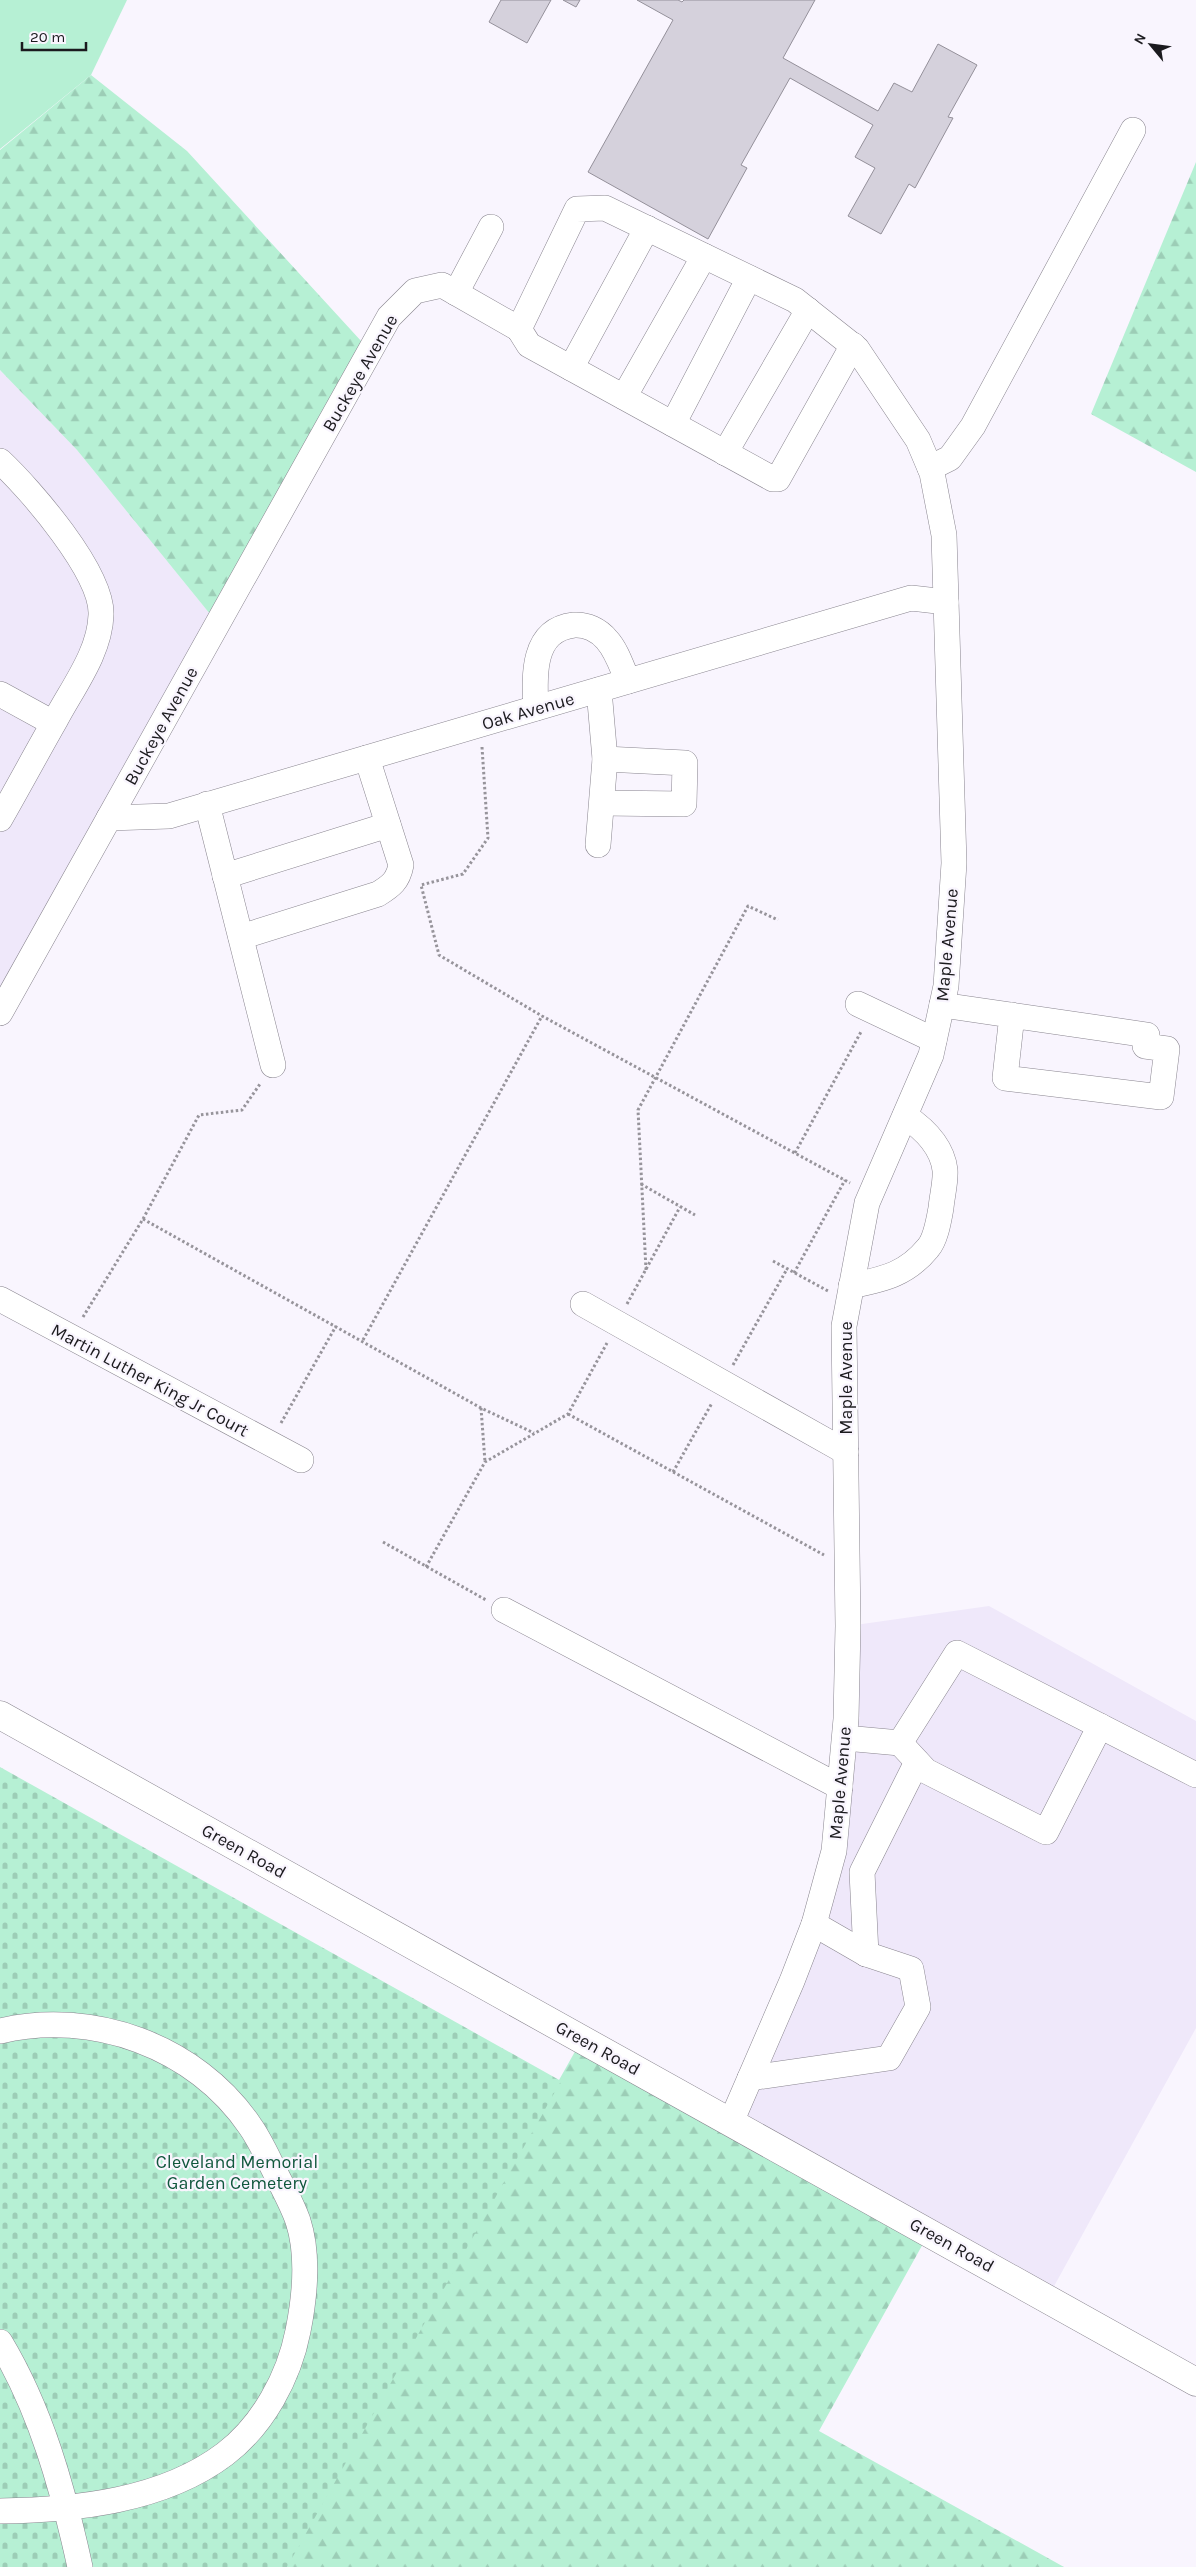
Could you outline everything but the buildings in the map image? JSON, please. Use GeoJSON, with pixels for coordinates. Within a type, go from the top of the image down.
{"type":"FeatureCollection","features":[{"type":"Feature","properties":{"kind":"main road","name":"Green Road"},"geometry":{"type":"LineString","coordinates":[[0,1715],[1195,2378]]}},
{"type":"Feature","properties":{"kind":"street"},"geometry":{"type":"LineString","coordinates":[[930,468],[950,458],[974,426],[1133,130]]}},
{"type":"Feature","properties":{"kind":"street"},"geometry":{"type":"LineString","coordinates":[[852,345],[778,479],[774,479],[529,345],[519,329],[577,209],[605,208],[795,300],[852,345],[918,440],[930,468],[944,535],[946,602]]}},
{"type":"Feature","properties":{"kind":"street"},"geometry":{"type":"LineString","coordinates":[[456,293],[491,227]]}},
{"type":"Feature","properties":{"kind":"street"},"geometry":{"type":"LineString","coordinates":[[571,368],[647,228]]}},
{"type":"Feature","properties":{"kind":"street"},"geometry":{"type":"LineString","coordinates":[[624,397],[704,256]]}},
{"type":"Feature","properties":{"kind":"street"},"geometry":{"type":"LineString","coordinates":[[673,424],[749,278]]}},
{"type":"Feature","properties":{"kind":"street","name":"Buckeye Avenue"},"geometry":{"type":"LineString","coordinates":[[0,1013],[389,317],[415,291],[442,285],[519,329]]}},
{"type":"Feature","properties":{"kind":"street"},"geometry":{"type":"LineString","coordinates":[[725,453],[808,310]]}},
{"type":"Feature","properties":{"kind":"street"},"geometry":{"type":"LineString","coordinates":[[0,461],[13,473],[52,520],[83,562],[98,595],[101,614],[90,657],[0,819]]}},
{"type":"Feature","properties":{"kind":"street","name":"Oak Avenue"},"geometry":{"type":"LineString","coordinates":[[109,818],[169,816],[911,598],[946,602]]}},
{"type":"Feature","properties":{"kind":"street","name":"Maple Avenue"},"geometry":{"type":"LineString","coordinates":[[731,2122],[814,1924],[834,1851],[844,1738],[848,1635],[844,1326],[849,1294],[871,1194],[931,1055],[946,986],[954,863],[946,602]]}},
{"type":"Feature","properties":{"kind":"street"},"geometry":{"type":"LineString","coordinates":[[536,708],[535,683],[538,658],[546,637],[561,626],[580,624],[593,628],[612,648],[628,681]]}},
{"type":"Feature","properties":{"kind":"street"},"geometry":{"type":"LineString","coordinates":[[598,845],[605,759],[600,690]]}},
{"type":"Feature","properties":{"kind":"street"},"geometry":{"type":"LineString","coordinates":[[0,694],[53,723]]}},
{"type":"Feature","properties":{"kind":"street"},"geometry":{"type":"LineString","coordinates":[[241,937],[378,894],[393,885],[399,878],[401,865],[367,758]]}},
{"type":"Feature","properties":{"kind":"street"},"geometry":{"type":"LineString","coordinates":[[602,803],[684,804],[684,763],[605,759]]}},
{"type":"Feature","properties":{"kind":"street"},"geometry":{"type":"LineString","coordinates":[[207,804],[273,1065]]}},
{"type":"Feature","properties":{"kind":"street"},"geometry":{"type":"LineString","coordinates":[[225,876],[388,825]]}},
{"type":"Feature","properties":{"kind":"street"},"geometry":{"type":"LineString","coordinates":[[942,1005],[1148,1034],[1145,1046],[1168,1049],[1161,1098],[1005,1078],[1012,1015]]}},
{"type":"Feature","properties":{"kind":"street"},"geometry":{"type":"LineString","coordinates":[[865,1007],[934,1040]]}},
{"type":"Feature","properties":{"kind":"street"},"geometry":{"type":"LineString","coordinates":[[849,1294],[888,1278],[909,1266],[929,1247],[939,1218],[945,1170],[928,1134],[905,1116]]}},
{"type":"Feature","properties":{"kind":"street","name":"Martin Luther King Jr Court"},"geometry":{"type":"LineString","coordinates":[[0,1300],[301,1460]]}},
{"type":"Feature","properties":{"kind":"street"},"geometry":{"type":"LineString","coordinates":[[582,1304],[846,1452]]}},
{"type":"Feature","properties":{"kind":"street"},"geometry":{"type":"LineString","coordinates":[[504,1610],[840,1787]]}},
{"type":"Feature","properties":{"kind":"street"},"geometry":{"type":"LineString","coordinates":[[900,1743],[957,1653],[1196,1775]]}},
{"type":"Feature","properties":{"kind":"street"},"geometry":{"type":"LineString","coordinates":[[844,1738],[900,1743],[926,1771],[1046,1832],[1100,1726]]}},
{"type":"Feature","properties":{"kind":"street"},"geometry":{"type":"LineString","coordinates":[[866,1954],[862,1872],[918,1762]]}},
{"type":"Feature","properties":{"kind":"street"},"geometry":{"type":"LineString","coordinates":[[750,2078],[890,2058],[918,2007],[911,1969],[866,1954],[814,1924]]}},
{"type":"Feature","properties":{"kind":"street"},"geometry":{"type":"LineString","coordinates":[[0,2031],[46,2023],[98,2027],[162,2050],[206,2078],[249,2124],[264,2148],[298,2222],[305,2289],[295,2344],[287,2373],[274,2396],[243,2436],[225,2454],[189,2475],[156,2489],[122,2498],[66,2507],[0,2511]]}},
{"type":"Feature","properties":{"kind":"street"},"geometry":{"type":"LineString","coordinates":[[0,2342],[32,2403],[66,2507],[80,2567]]}},
{"type":"Feature","properties":{"kind":"path"},"geometry":{"type":"LineString","coordinates":[[481,724],[488,838],[462,874],[420,885],[439,955],[542,1016],[871,1194]]}},
{"type":"Feature","properties":{"kind":"path"},"geometry":{"type":"LineString","coordinates":[[646,1270],[638,1110],[748,906],[778,920]]}},
{"type":"Feature","properties":{"kind":"path"},"geometry":{"type":"LineString","coordinates":[[795,1153],[865,1007]]}},
{"type":"Feature","properties":{"kind":"path"},"geometry":{"type":"LineString","coordinates":[[363,1340],[542,1016]]}},
{"type":"Feature","properties":{"kind":"path"},"geometry":{"type":"LineString","coordinates":[[71,1337],[142,1219],[199,1115],[242,1110],[273,1065]]}},
{"type":"Feature","properties":{"kind":"path"},"geometry":{"type":"LineString","coordinates":[[794,1273],[845,1180]]}},
{"type":"Feature","properties":{"kind":"path"},"geometry":{"type":"LineString","coordinates":[[641,1184],[695,1215]]}},
{"type":"Feature","properties":{"kind":"path"},"geometry":{"type":"LineString","coordinates":[[142,1219],[363,1340],[481,1408],[534,1433]]}},
{"type":"Feature","properties":{"kind":"path"},"geometry":{"type":"LineString","coordinates":[[773,1261],[794,1273],[849,1294]]}},
{"type":"Feature","properties":{"kind":"path"},"geometry":{"type":"LineString","coordinates":[[269,1443],[336,1326]]}},
{"type":"Feature","properties":{"kind":"path"},"geometry":{"type":"LineString","coordinates":[[481,1408],[485,1462]]}},
{"type":"Feature","properties":{"kind":"path"},"geometry":{"type":"LineString","coordinates":[[426,1566],[485,1462],[568,1414],[848,1568]]}},
{"type":"Feature","properties":{"kind":"path"},"geometry":{"type":"LineString","coordinates":[[383,1542],[504,1610]]}},
{"type":"Feature","properties":{"kind":"shaded area"},"geometry":{"type":"Polygon","coordinates":[[[0,370],[77,450],[210,614],[0,994],[0,370]]]}},
{"type":"Feature","properties":{"kind":"shaded area"},"geometry":{"type":"Polygon","coordinates":[[[989,1606],[1196,1721],[1196,2028],[1047,2299],[731,2122],[814,1924],[848,1626],[989,1606]]]}},
{"type":"Feature","properties":{"kind":"green space"},"geometry":{"type":"Polygon","coordinates":[[[0,0],[127,0],[91,75],[0,149],[0,0]]]}},
{"type":"Feature","properties":{"kind":"green space"},"geometry":{"type":"Polygon","coordinates":[[[91,75],[187,151],[362,342],[210,614],[77,450],[0,370],[0,150],[91,75]]]}},
{"type":"Feature","properties":{"kind":"green space"},"geometry":{"type":"Polygon","coordinates":[[[1196,162],[1196,472],[1091,414],[1196,162]]]}},
{"type":"Feature","properties":{"kind":"green space","name":"Cleveland Memorial Garden Cemetery"},"geometry":{"type":"Polygon","coordinates":[[[0,1767],[561,2081],[287,2567],[0,2567],[0,1767]]]}},
{"type":"Feature","properties":{"kind":"green space"},"geometry":{"type":"Polygon","coordinates":[[[582,2039],[929,2233],[819,2431],[1064,2567],[286,2567],[582,2039]]]}}]}
